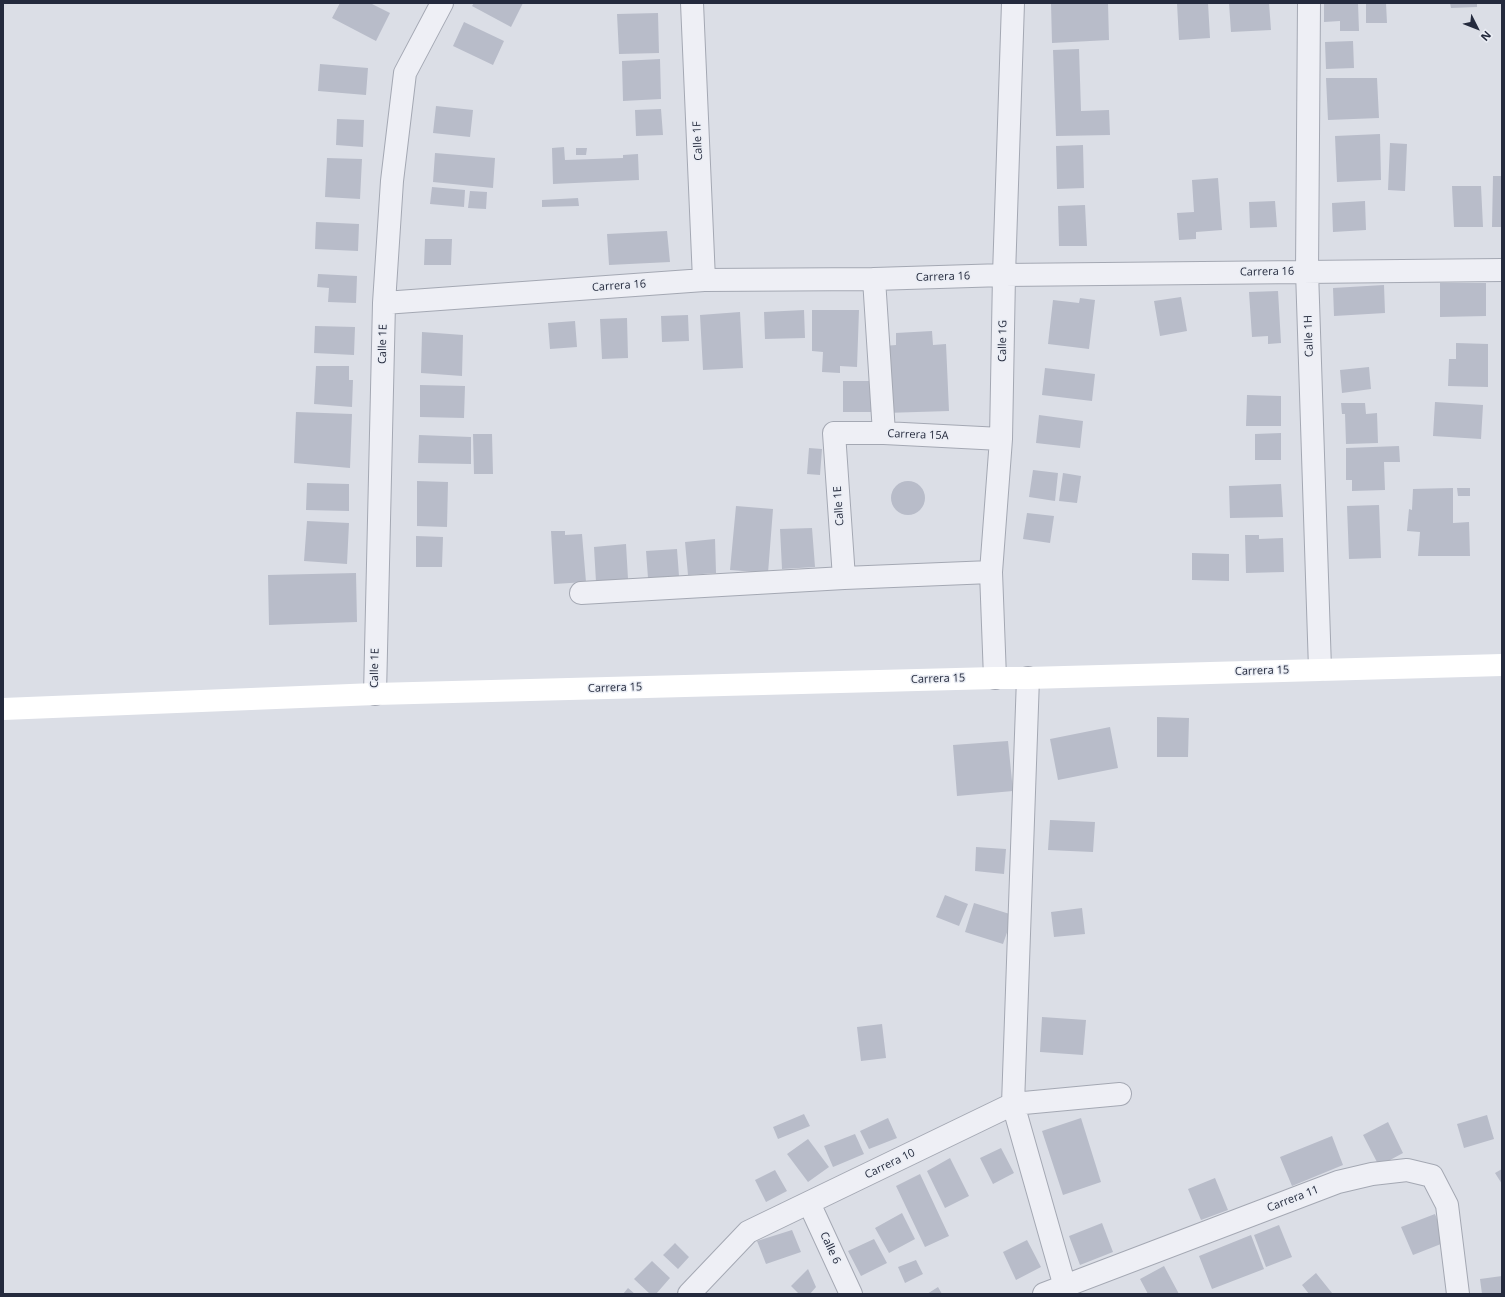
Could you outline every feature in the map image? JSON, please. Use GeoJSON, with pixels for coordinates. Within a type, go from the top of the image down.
{"type":"FeatureCollection","features":[{"type":"Feature","properties":{"kind":"street","name":"Calle 1E"},"geometry":{"type":"LineString","coordinates":[[375,694],[384,304],[392,180],[405,73],[442,3]]}},
{"type":"Feature","properties":{"kind":"street","name":"Calle 1F"},"geometry":{"type":"LineString","coordinates":[[692,3],[704,280]]}},
{"type":"Feature","properties":{"kind":"street","name":"Calle 1G"},"geometry":{"type":"LineString","coordinates":[[995,678],[991,572],[1001,439],[1004,275],[1013,3]]}},
{"type":"Feature","properties":{"kind":"street","name":"Calle 1H"},"geometry":{"type":"LineString","coordinates":[[1309,3],[1307,271],[1320,669]]}},
{"type":"Feature","properties":{"kind":"street","name":"Carrera 16"},"geometry":{"type":"LineString","coordinates":[[384,304],[704,280],[874,279],[1004,275],[1307,271],[1502,270]]}},
{"type":"Feature","properties":{"kind":"street"},"geometry":{"type":"LineString","coordinates":[[874,279],[884,433]]}},
{"type":"Feature","properties":{"kind":"street","name":"Calle 1E"},"geometry":{"type":"LineString","coordinates":[[834,433],[844,578]]}},
{"type":"Feature","properties":{"kind":"street","name":"Carrera 15A"},"geometry":{"type":"LineString","coordinates":[[834,433],[884,433],[1001,439]]}},
{"type":"Feature","properties":{"kind":"street"},"geometry":{"type":"LineString","coordinates":[[581,593],[844,578],[991,572]]}},
{"type":"Feature","properties":{"kind":"street","name":"Carrera 15"},"geometry":{"type":"LineString","coordinates":[[3,708],[375,694],[1502,665]]}},
{"type":"Feature","properties":{"kind":"street"},"geometry":{"type":"LineString","coordinates":[[1028,678],[1013,1104],[1066,1290]]}},
{"type":"Feature","properties":{"kind":"street","name":"Carrera 10"},"geometry":{"type":"LineString","coordinates":[[689,1294],[748,1232],[1013,1104],[1120,1094]]}},
{"type":"Feature","properties":{"kind":"street","name":"Carrera 11"},"geometry":{"type":"LineString","coordinates":[[1044,1294],[1066,1290],[1338,1182],[1372,1174],[1407,1170],[1432,1176],[1447,1205],[1458,1294]]}},
{"type":"Feature","properties":{"kind":"street","name":"Calle 6"},"geometry":{"type":"LineString","coordinates":[[809,1203],[851,1294]]}},
{"type":"Feature","properties":{"kind":"building"},"geometry":{"type":"Polygon","coordinates":[[[340,3],[370,3],[390,13],[376,41],[332,18],[340,3]]]}},
{"type":"Feature","properties":{"kind":"building"},"geometry":{"type":"Polygon","coordinates":[[[474,3],[523,3],[511,27],[472,6],[474,3]]]}},
{"type":"Feature","properties":{"kind":"building"},"geometry":{"type":"Polygon","coordinates":[[[1051,3],[1108,3],[1109,40],[1052,43],[1051,3]]]}},
{"type":"Feature","properties":{"kind":"building"},"geometry":{"type":"Polygon","coordinates":[[[1177,3],[1208,3],[1210,38],[1179,40],[1177,3]]]}},
{"type":"Feature","properties":{"kind":"building"},"geometry":{"type":"Polygon","coordinates":[[[1229,3],[1269,3],[1271,30],[1231,32],[1229,3]]]}},
{"type":"Feature","properties":{"kind":"building"},"geometry":{"type":"Polygon","coordinates":[[[1324,3],[1358,3],[1359,31],[1340,31],[1340,21],[1324,22],[1324,3]]]}},
{"type":"Feature","properties":{"kind":"building"},"geometry":{"type":"Polygon","coordinates":[[[1366,3],[1386,3],[1387,23],[1366,23],[1366,3]]]}},
{"type":"Feature","properties":{"kind":"building"},"geometry":{"type":"Polygon","coordinates":[[[1450,3],[1477,3],[1477,7],[1451,8],[1450,3]]]}},
{"type":"Feature","properties":{"kind":"building"},"geometry":{"type":"Polygon","coordinates":[[[658,13],[659,53],[619,54],[617,14],[658,13]]]}},
{"type":"Feature","properties":{"kind":"building"},"geometry":{"type":"Polygon","coordinates":[[[464,22],[504,41],[493,65],[453,46],[464,22]]]}},
{"type":"Feature","properties":{"kind":"building"},"geometry":{"type":"Polygon","coordinates":[[[1353,41],[1354,68],[1326,69],[1325,42],[1353,41]]]}},
{"type":"Feature","properties":{"kind":"building"},"geometry":{"type":"Polygon","coordinates":[[[1079,49],[1081,111],[1109,110],[1110,135],[1056,136],[1053,50],[1079,49]]]}},
{"type":"Feature","properties":{"kind":"building"},"geometry":{"type":"Polygon","coordinates":[[[660,59],[661,99],[623,101],[622,61],[660,59]]]}},
{"type":"Feature","properties":{"kind":"building"},"geometry":{"type":"Polygon","coordinates":[[[320,64],[368,68],[366,95],[318,91],[320,64]]]}},
{"type":"Feature","properties":{"kind":"building"},"geometry":{"type":"Polygon","coordinates":[[[1326,78],[1377,78],[1379,118],[1328,120],[1326,78]]]}},
{"type":"Feature","properties":{"kind":"building"},"geometry":{"type":"Polygon","coordinates":[[[436,106],[473,110],[470,137],[433,133],[436,106]]]}},
{"type":"Feature","properties":{"kind":"building"},"geometry":{"type":"Polygon","coordinates":[[[661,109],[663,135],[636,136],[635,110],[661,109]]]}},
{"type":"Feature","properties":{"kind":"building"},"geometry":{"type":"Polygon","coordinates":[[[337,119],[364,120],[363,147],[336,145],[337,119]]]}},
{"type":"Feature","properties":{"kind":"building"},"geometry":{"type":"Polygon","coordinates":[[[1380,134],[1381,180],[1337,182],[1335,136],[1380,134]]]}},
{"type":"Feature","properties":{"kind":"building"},"geometry":{"type":"Polygon","coordinates":[[[1390,143],[1407,144],[1405,191],[1388,190],[1390,143]]]}},
{"type":"Feature","properties":{"kind":"building"},"geometry":{"type":"Polygon","coordinates":[[[1083,145],[1084,188],[1057,189],[1056,146],[1083,145]]]}},
{"type":"Feature","properties":{"kind":"building"},"geometry":{"type":"Polygon","coordinates":[[[564,147],[565,160],[623,158],[623,155],[638,154],[639,180],[553,184],[552,148],[564,147]]]}},
{"type":"Feature","properties":{"kind":"building"},"geometry":{"type":"Polygon","coordinates":[[[576,148],[587,148],[586,155],[576,155],[576,148]]]}},
{"type":"Feature","properties":{"kind":"building"},"geometry":{"type":"Polygon","coordinates":[[[435,153],[495,158],[493,188],[433,182],[435,153]]]}},
{"type":"Feature","properties":{"kind":"building"},"geometry":{"type":"Polygon","coordinates":[[[327,158],[362,159],[360,199],[325,197],[327,158]]]}},
{"type":"Feature","properties":{"kind":"building"},"geometry":{"type":"Polygon","coordinates":[[[1493,176],[1502,176],[1502,227],[1492,227],[1493,176]]]}},
{"type":"Feature","properties":{"kind":"building"},"geometry":{"type":"Polygon","coordinates":[[[1218,178],[1222,230],[1196,232],[1196,239],[1179,240],[1177,213],[1194,212],[1192,180],[1218,178]]]}},
{"type":"Feature","properties":{"kind":"building"},"geometry":{"type":"Polygon","coordinates":[[[1452,186],[1481,186],[1483,227],[1454,227],[1452,186]]]}},
{"type":"Feature","properties":{"kind":"building"},"geometry":{"type":"Polygon","coordinates":[[[432,187],[465,190],[464,207],[430,204],[432,187]]]}},
{"type":"Feature","properties":{"kind":"building"},"geometry":{"type":"Polygon","coordinates":[[[470,191],[487,192],[486,209],[468,208],[470,191]]]}},
{"type":"Feature","properties":{"kind":"building"},"geometry":{"type":"Polygon","coordinates":[[[578,198],[579,206],[542,207],[542,200],[578,198]]]}},
{"type":"Feature","properties":{"kind":"building"},"geometry":{"type":"Polygon","coordinates":[[[1275,201],[1277,227],[1250,228],[1249,202],[1275,201]]]}},
{"type":"Feature","properties":{"kind":"building"},"geometry":{"type":"Polygon","coordinates":[[[1365,201],[1366,230],[1333,232],[1332,203],[1365,201]]]}},
{"type":"Feature","properties":{"kind":"building"},"geometry":{"type":"Polygon","coordinates":[[[1085,205],[1087,246],[1059,246],[1058,206],[1085,205]]]}},
{"type":"Feature","properties":{"kind":"building"},"geometry":{"type":"Polygon","coordinates":[[[316,222],[359,224],[358,251],[315,249],[316,222]]]}},
{"type":"Feature","properties":{"kind":"building"},"geometry":{"type":"Polygon","coordinates":[[[667,231],[670,262],[609,265],[607,234],[667,231]]]}},
{"type":"Feature","properties":{"kind":"building"},"geometry":{"type":"Polygon","coordinates":[[[425,239],[452,239],[451,265],[424,265],[425,239]]]}},
{"type":"Feature","properties":{"kind":"building"},"geometry":{"type":"Polygon","coordinates":[[[318,274],[357,276],[356,303],[328,302],[329,288],[317,287],[318,274]]]}},
{"type":"Feature","properties":{"kind":"building"},"geometry":{"type":"Polygon","coordinates":[[[1440,283],[1486,283],[1486,316],[1440,317],[1440,283]]]}},
{"type":"Feature","properties":{"kind":"building"},"geometry":{"type":"Polygon","coordinates":[[[1384,285],[1385,313],[1334,316],[1333,288],[1384,285]]]}},
{"type":"Feature","properties":{"kind":"building"},"geometry":{"type":"Polygon","coordinates":[[[1278,291],[1281,343],[1268,344],[1268,336],[1252,337],[1249,292],[1278,291]]]}},
{"type":"Feature","properties":{"kind":"building"},"geometry":{"type":"Polygon","coordinates":[[[1181,297],[1187,331],[1160,336],[1154,301],[1181,297]]]}},
{"type":"Feature","properties":{"kind":"building"},"geometry":{"type":"Polygon","coordinates":[[[1080,298],[1095,300],[1089,349],[1048,344],[1053,300],[1079,303],[1080,298]]]}},
{"type":"Feature","properties":{"kind":"building"},"geometry":{"type":"Polygon","coordinates":[[[804,310],[805,338],[765,339],[764,312],[804,310]]]}},
{"type":"Feature","properties":{"kind":"building"},"geometry":{"type":"Polygon","coordinates":[[[812,310],[859,310],[857,367],[840,366],[840,373],[822,372],[823,352],[812,351],[812,310]]]}},
{"type":"Feature","properties":{"kind":"building"},"geometry":{"type":"Polygon","coordinates":[[[740,312],[743,368],[703,370],[700,315],[740,312]]]}},
{"type":"Feature","properties":{"kind":"building"},"geometry":{"type":"Polygon","coordinates":[[[688,315],[689,341],[662,342],[661,316],[688,315]]]}},
{"type":"Feature","properties":{"kind":"building"},"geometry":{"type":"Polygon","coordinates":[[[627,318],[628,358],[602,359],[600,319],[627,318]]]}},
{"type":"Feature","properties":{"kind":"building"},"geometry":{"type":"Polygon","coordinates":[[[575,321],[577,347],[550,349],[548,323],[575,321]]]}},
{"type":"Feature","properties":{"kind":"building"},"geometry":{"type":"Polygon","coordinates":[[[315,326],[355,327],[354,355],[314,353],[315,326]]]}},
{"type":"Feature","properties":{"kind":"building"},"geometry":{"type":"Polygon","coordinates":[[[932,331],[933,345],[946,344],[949,411],[885,413],[883,346],[896,345],[896,333],[932,331]]]}},
{"type":"Feature","properties":{"kind":"building"},"geometry":{"type":"Polygon","coordinates":[[[422,332],[463,335],[462,376],[421,373],[422,332]]]}},
{"type":"Feature","properties":{"kind":"building"},"geometry":{"type":"Polygon","coordinates":[[[1456,343],[1488,344],[1488,387],[1448,386],[1449,359],[1456,359],[1456,343]]]}},
{"type":"Feature","properties":{"kind":"building"},"geometry":{"type":"Polygon","coordinates":[[[316,366],[349,366],[349,380],[353,380],[352,407],[314,404],[316,366]]]}},
{"type":"Feature","properties":{"kind":"building"},"geometry":{"type":"Polygon","coordinates":[[[1369,367],[1371,389],[1342,393],[1340,370],[1369,367]]]}},
{"type":"Feature","properties":{"kind":"building"},"geometry":{"type":"Polygon","coordinates":[[[1045,368],[1095,374],[1092,401],[1042,395],[1045,368]]]}},
{"type":"Feature","properties":{"kind":"building"},"geometry":{"type":"Polygon","coordinates":[[[843,381],[879,381],[878,412],[843,412],[843,381]]]}},
{"type":"Feature","properties":{"kind":"building"},"geometry":{"type":"Polygon","coordinates":[[[420,385],[465,386],[464,418],[420,417],[420,385]]]}},
{"type":"Feature","properties":{"kind":"building"},"geometry":{"type":"Polygon","coordinates":[[[1247,395],[1281,396],[1281,426],[1246,426],[1247,395]]]}},
{"type":"Feature","properties":{"kind":"building"},"geometry":{"type":"Polygon","coordinates":[[[1435,402],[1483,405],[1481,439],[1433,436],[1435,402]]]}},
{"type":"Feature","properties":{"kind":"building"},"geometry":{"type":"Polygon","coordinates":[[[1341,403],[1365,403],[1366,414],[1377,413],[1378,443],[1346,444],[1345,414],[1342,414],[1341,403]]]}},
{"type":"Feature","properties":{"kind":"building"},"geometry":{"type":"Polygon","coordinates":[[[296,412],[352,414],[350,468],[294,463],[296,412]]]}},
{"type":"Feature","properties":{"kind":"building"},"geometry":{"type":"Polygon","coordinates":[[[1039,415],[1083,421],[1080,448],[1036,443],[1039,415]]]}},
{"type":"Feature","properties":{"kind":"building"},"geometry":{"type":"Polygon","coordinates":[[[1281,433],[1281,460],[1255,460],[1255,434],[1281,433]]]}},
{"type":"Feature","properties":{"kind":"building"},"geometry":{"type":"Polygon","coordinates":[[[473,434],[492,434],[493,474],[474,474],[473,434]]]}},
{"type":"Feature","properties":{"kind":"building"},"geometry":{"type":"Polygon","coordinates":[[[419,435],[471,437],[471,464],[418,463],[419,435]]]}},
{"type":"Feature","properties":{"kind":"building"},"geometry":{"type":"Polygon","coordinates":[[[1399,446],[1400,462],[1384,462],[1385,490],[1352,491],[1352,480],[1346,480],[1346,448],[1399,446]]]}},
{"type":"Feature","properties":{"kind":"building"},"geometry":{"type":"Polygon","coordinates":[[[809,448],[822,449],[820,475],[807,474],[809,448]]]}},
{"type":"Feature","properties":{"kind":"building"},"geometry":{"type":"Polygon","coordinates":[[[1033,470],[1058,473],[1055,501],[1029,497],[1033,470]]]}},
{"type":"Feature","properties":{"kind":"building"},"geometry":{"type":"Polygon","coordinates":[[[1063,473],[1081,476],[1077,503],[1059,501],[1063,473]]]}},
{"type":"Feature","properties":{"kind":"building"},"geometry":{"type":"Polygon","coordinates":[[[417,481],[448,482],[447,527],[417,526],[417,481]]]}},
{"type":"Feature","properties":{"kind":"building"},"geometry":{"type":"Polygon","coordinates":[[[905,481],[911,481],[920,486],[924,492],[924,504],[920,510],[911,515],[905,515],[896,510],[891,501],[891,495],[896,486],[905,481]]]}},
{"type":"Feature","properties":{"kind":"building"},"geometry":{"type":"Polygon","coordinates":[[[307,483],[349,484],[349,511],[306,510],[307,483]]]}},
{"type":"Feature","properties":{"kind":"building"},"geometry":{"type":"Polygon","coordinates":[[[1281,484],[1283,517],[1230,518],[1229,486],[1281,484]]]}},
{"type":"Feature","properties":{"kind":"building"},"geometry":{"type":"Polygon","coordinates":[[[1453,488],[1453,523],[1469,522],[1470,556],[1418,556],[1420,532],[1407,531],[1409,509],[1412,510],[1413,489],[1453,488]]]}},
{"type":"Feature","properties":{"kind":"building"},"geometry":{"type":"Polygon","coordinates":[[[1457,488],[1470,488],[1470,496],[1458,496],[1457,488]]]}},
{"type":"Feature","properties":{"kind":"building"},"geometry":{"type":"Polygon","coordinates":[[[1379,505],[1381,558],[1349,559],[1347,506],[1379,505]]]}},
{"type":"Feature","properties":{"kind":"building"},"geometry":{"type":"Polygon","coordinates":[[[736,506],[773,509],[768,573],[730,570],[736,506]]]}},
{"type":"Feature","properties":{"kind":"building"},"geometry":{"type":"Polygon","coordinates":[[[1027,513],[1054,516],[1050,543],[1023,539],[1027,513]]]}},
{"type":"Feature","properties":{"kind":"building"},"geometry":{"type":"Polygon","coordinates":[[[307,521],[349,523],[347,564],[304,561],[307,521]]]}},
{"type":"Feature","properties":{"kind":"building"},"geometry":{"type":"Polygon","coordinates":[[[812,528],[815,567],[782,569],[780,529],[812,528]]]}},
{"type":"Feature","properties":{"kind":"building"},"geometry":{"type":"Polygon","coordinates":[[[551,531],[565,531],[565,535],[582,534],[586,582],[554,584],[551,531]]]}},
{"type":"Feature","properties":{"kind":"building"},"geometry":{"type":"Polygon","coordinates":[[[1245,535],[1259,535],[1259,539],[1283,538],[1284,572],[1246,573],[1245,535]]]}},
{"type":"Feature","properties":{"kind":"building"},"geometry":{"type":"Polygon","coordinates":[[[416,536],[443,537],[442,567],[416,567],[416,536]]]}},
{"type":"Feature","properties":{"kind":"building"},"geometry":{"type":"Polygon","coordinates":[[[715,539],[716,573],[688,575],[685,542],[715,539]]]}},
{"type":"Feature","properties":{"kind":"building"},"geometry":{"type":"Polygon","coordinates":[[[626,544],[628,579],[596,582],[594,547],[626,544]]]}},
{"type":"Feature","properties":{"kind":"building"},"geometry":{"type":"Polygon","coordinates":[[[677,549],[679,576],[648,578],[646,551],[677,549]]]}},
{"type":"Feature","properties":{"kind":"building"},"geometry":{"type":"Polygon","coordinates":[[[1192,553],[1229,554],[1229,581],[1192,580],[1192,553]]]}},
{"type":"Feature","properties":{"kind":"building"},"geometry":{"type":"Polygon","coordinates":[[[356,573],[357,622],[269,625],[268,575],[356,573]]]}},
{"type":"Feature","properties":{"kind":"building"},"geometry":{"type":"Polygon","coordinates":[[[1157,717],[1189,718],[1188,757],[1157,757],[1157,717]]]}},
{"type":"Feature","properties":{"kind":"building"},"geometry":{"type":"Polygon","coordinates":[[[1110,727],[1118,768],[1058,780],[1050,739],[1110,727]]]}},
{"type":"Feature","properties":{"kind":"building"},"geometry":{"type":"Polygon","coordinates":[[[1008,741],[1013,791],[957,796],[953,745],[1008,741]]]}},
{"type":"Feature","properties":{"kind":"building"},"geometry":{"type":"Polygon","coordinates":[[[1050,820],[1095,822],[1093,852],[1048,850],[1050,820]]]}},
{"type":"Feature","properties":{"kind":"building"},"geometry":{"type":"Polygon","coordinates":[[[976,847],[1006,849],[1004,874],[975,871],[976,847]]]}},
{"type":"Feature","properties":{"kind":"building"},"geometry":{"type":"Polygon","coordinates":[[[945,895],[968,904],[959,926],[936,917],[945,895]]]}},
{"type":"Feature","properties":{"kind":"building"},"geometry":{"type":"Polygon","coordinates":[[[974,903],[1013,915],[1003,944],[965,932],[974,903]]]}},
{"type":"Feature","properties":{"kind":"building"},"geometry":{"type":"Polygon","coordinates":[[[1082,908],[1085,934],[1054,937],[1051,912],[1082,908]]]}},
{"type":"Feature","properties":{"kind":"building"},"geometry":{"type":"Polygon","coordinates":[[[1042,1017],[1086,1020],[1083,1055],[1040,1052],[1042,1017]]]}},
{"type":"Feature","properties":{"kind":"building"},"geometry":{"type":"Polygon","coordinates":[[[882,1024],[886,1058],[861,1061],[857,1027],[882,1024]]]}},
{"type":"Feature","properties":{"kind":"building"},"geometry":{"type":"Polygon","coordinates":[[[804,1114],[810,1126],[778,1139],[773,1127],[804,1114]]]}},
{"type":"Feature","properties":{"kind":"building"},"geometry":{"type":"Polygon","coordinates":[[[1487,1115],[1494,1139],[1464,1148],[1457,1124],[1487,1115]]]}},
{"type":"Feature","properties":{"kind":"building"},"geometry":{"type":"Polygon","coordinates":[[[888,1118],[897,1138],[869,1149],[860,1131],[888,1118]]]}},
{"type":"Feature","properties":{"kind":"building"},"geometry":{"type":"Polygon","coordinates":[[[1081,1118],[1101,1182],[1063,1195],[1042,1131],[1081,1118]]]}},
{"type":"Feature","properties":{"kind":"building"},"geometry":{"type":"Polygon","coordinates":[[[1388,1122],[1403,1153],[1379,1166],[1363,1135],[1388,1122]]]}},
{"type":"Feature","properties":{"kind":"building"},"geometry":{"type":"Polygon","coordinates":[[[855,1134],[864,1154],[833,1167],[824,1146],[855,1134]]]}},
{"type":"Feature","properties":{"kind":"building"},"geometry":{"type":"Polygon","coordinates":[[[1332,1136],[1343,1165],[1292,1186],[1280,1157],[1332,1136]]]}},
{"type":"Feature","properties":{"kind":"building"},"geometry":{"type":"Polygon","coordinates":[[[808,1139],[829,1167],[808,1182],[787,1154],[808,1139]]]}},
{"type":"Feature","properties":{"kind":"building"},"geometry":{"type":"Polygon","coordinates":[[[1001,1148],[1014,1173],[993,1184],[980,1158],[1001,1148]]]}},
{"type":"Feature","properties":{"kind":"building"},"geometry":{"type":"Polygon","coordinates":[[[950,1158],[969,1196],[945,1208],[927,1171],[950,1158]]]}},
{"type":"Feature","properties":{"kind":"building"},"geometry":{"type":"Polygon","coordinates":[[[1502,1169],[1502,1184],[1495,1173],[1502,1169]]]}},
{"type":"Feature","properties":{"kind":"building"},"geometry":{"type":"Polygon","coordinates":[[[775,1170],[787,1191],[766,1202],[755,1180],[775,1170]]]}},
{"type":"Feature","properties":{"kind":"building"},"geometry":{"type":"Polygon","coordinates":[[[920,1174],[949,1236],[925,1247],[896,1186],[920,1174]]]}},
{"type":"Feature","properties":{"kind":"building"},"geometry":{"type":"Polygon","coordinates":[[[1215,1178],[1228,1210],[1201,1220],[1188,1189],[1215,1178]]]}},
{"type":"Feature","properties":{"kind":"building"},"geometry":{"type":"Polygon","coordinates":[[[902,1213],[915,1239],[889,1253],[875,1228],[902,1213]]]}},
{"type":"Feature","properties":{"kind":"building"},"geometry":{"type":"Polygon","coordinates":[[[1435,1214],[1446,1242],[1413,1255],[1401,1227],[1435,1214]]]}},
{"type":"Feature","properties":{"kind":"building"},"geometry":{"type":"Polygon","coordinates":[[[1102,1223],[1113,1252],[1080,1265],[1069,1236],[1102,1223]]]}},
{"type":"Feature","properties":{"kind":"building"},"geometry":{"type":"Polygon","coordinates":[[[1279,1225],[1292,1257],[1266,1267],[1254,1235],[1279,1225]]]}},
{"type":"Feature","properties":{"kind":"building"},"geometry":{"type":"Polygon","coordinates":[[[792,1230],[801,1252],[766,1264],[757,1241],[792,1230]]]}},
{"type":"Feature","properties":{"kind":"building"},"geometry":{"type":"Polygon","coordinates":[[[1251,1235],[1264,1269],[1212,1289],[1199,1256],[1251,1235]]]}},
{"type":"Feature","properties":{"kind":"building"},"geometry":{"type":"Polygon","coordinates":[[[874,1239],[887,1263],[861,1276],[848,1251],[874,1239]]]}},
{"type":"Feature","properties":{"kind":"building"},"geometry":{"type":"Polygon","coordinates":[[[1027,1240],[1041,1267],[1016,1280],[1003,1252],[1027,1240]]]}},
{"type":"Feature","properties":{"kind":"building"},"geometry":{"type":"Polygon","coordinates":[[[675,1243],[689,1257],[678,1269],[663,1255],[675,1243]]]}},
{"type":"Feature","properties":{"kind":"building"},"geometry":{"type":"Polygon","coordinates":[[[916,1260],[923,1274],[905,1283],[898,1267],[916,1260]]]}},
{"type":"Feature","properties":{"kind":"building"},"geometry":{"type":"Polygon","coordinates":[[[652,1261],[670,1278],[656,1294],[650,1294],[634,1279],[652,1261]]]}},
{"type":"Feature","properties":{"kind":"building"},"geometry":{"type":"Polygon","coordinates":[[[1164,1266],[1179,1294],[1148,1294],[1140,1279],[1164,1266]]]}},
{"type":"Feature","properties":{"kind":"building"},"geometry":{"type":"Polygon","coordinates":[[[808,1269],[816,1287],[810,1294],[799,1294],[791,1286],[808,1269]]]}},
{"type":"Feature","properties":{"kind":"building"},"geometry":{"type":"Polygon","coordinates":[[[1316,1273],[1332,1293],[1309,1294],[1302,1285],[1316,1273]]]}},
{"type":"Feature","properties":{"kind":"building"},"geometry":{"type":"Polygon","coordinates":[[[1502,1276],[1502,1294],[1482,1294],[1480,1279],[1502,1276]]]}},
{"type":"Feature","properties":{"kind":"building"},"geometry":{"type":"Polygon","coordinates":[[[938,1287],[942,1294],[927,1294],[938,1287]]]}},
{"type":"Feature","properties":{"kind":"building"},"geometry":{"type":"Polygon","coordinates":[[[628,1288],[635,1294],[623,1294],[628,1288]]]}}]}
